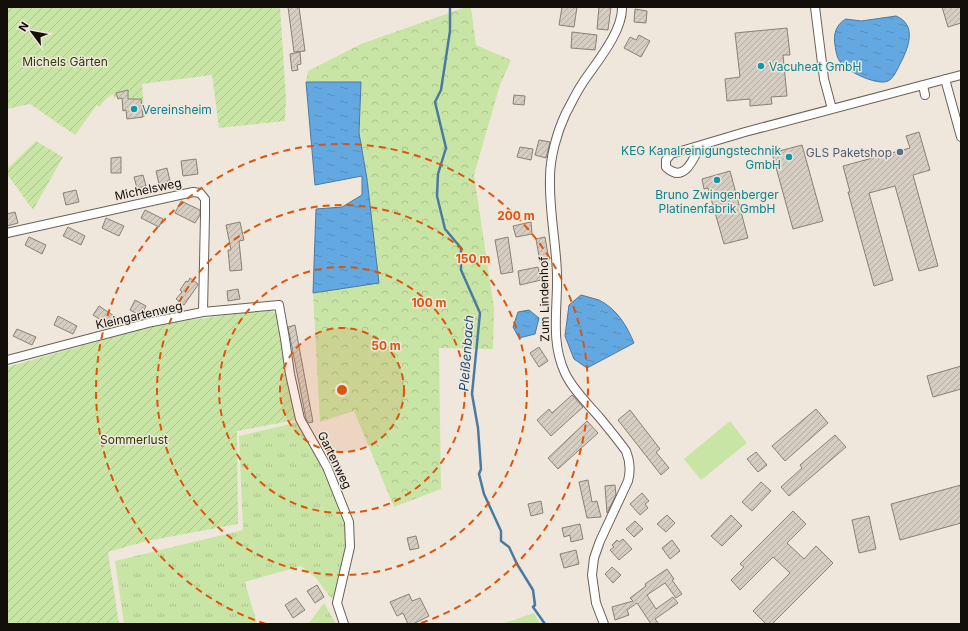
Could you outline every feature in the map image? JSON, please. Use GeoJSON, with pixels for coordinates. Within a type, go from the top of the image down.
{"type":"FeatureCollection","features":[{"type":"Feature","properties":{"kind":"street","name":"Zum Lindenhof"},"geometry":{"type":"LineString","coordinates":[[604,624],[596,604],[592,575],[594,558],[600,541],[628,480],[630,470],[629,459],[626,451],[575,389],[565,373],[557,351],[555,321],[557,274],[551,211],[550,177],[554,147],[566,114],[582,85],[608,45],[617,26],[622,12],[622,7]]}},
{"type":"Feature","properties":{"kind":"street"},"geometry":{"type":"LineString","coordinates":[[815,7],[824,79],[832,109]]}},
{"type":"Feature","properties":{"kind":"street"},"geometry":{"type":"LineString","coordinates":[[700,146],[731,134],[961,75]]}},
{"type":"Feature","properties":{"kind":"street"},"geometry":{"type":"LineString","coordinates":[[945,79],[961,137]]}},
{"type":"Feature","properties":{"kind":"street"},"geometry":{"type":"LineString","coordinates":[[923,85],[925,95]]}},
{"type":"Feature","properties":{"kind":"street","name":"Michelsweg"},"geometry":{"type":"LineString","coordinates":[[7,233],[192,192],[200,193],[205,199],[206,214],[203,312]]}},
{"type":"Feature","properties":{"kind":"street","name":"Kleingartenweg"},"geometry":{"type":"LineString","coordinates":[[7,360],[152,322],[203,312],[279,305]]}},
{"type":"Feature","properties":{"kind":"street","name":"Gartenweg"},"geometry":{"type":"LineString","coordinates":[[279,305],[286,339],[290,374],[300,419],[328,467],[349,522],[350,547],[337,602],[344,624]]}},
{"type":"Feature","properties":{"kind":"green space","name":"Michels Gärten"},"geometry":{"type":"Polygon","coordinates":[[[7,7],[280,7],[286,98],[285,121],[219,128],[212,75],[142,84],[145,117],[127,119],[125,100],[122,100],[122,98],[118,99],[117,97],[114,98],[113,94],[99,107],[97,105],[75,135],[30,104],[7,109],[7,7]]]}},
{"type":"Feature","properties":{"kind":"green space"},"geometry":{"type":"Polygon","coordinates":[[[466,7],[471,7],[476,45],[511,60],[500,85],[474,175],[494,308],[493,349],[439,348],[441,489],[394,507],[354,411],[320,422],[313,293],[379,282],[367,179],[359,133],[361,82],[306,82],[308,71],[361,44],[466,7]]]}},
{"type":"Feature","properties":{"kind":"green space"},"geometry":{"type":"Polygon","coordinates":[[[36,141],[63,157],[33,210],[7,174],[7,169],[36,141]]]}},
{"type":"Feature","properties":{"kind":"green space","name":"Sommerlust"},"geometry":{"type":"Polygon","coordinates":[[[268,309],[277,314],[296,420],[237,431],[238,524],[147,541],[108,552],[119,624],[7,624],[7,367],[156,325],[268,309]]]}},
{"type":"Feature","properties":{"kind":"green space"},"geometry":{"type":"Polygon","coordinates":[[[730,421],[747,443],[701,480],[684,459],[730,421]]]}},
{"type":"Feature","properties":{"kind":"green space"},"geometry":{"type":"Polygon","coordinates":[[[298,422],[325,467],[347,524],[348,548],[335,598],[331,598],[316,578],[301,566],[245,582],[257,624],[124,624],[115,561],[243,530],[239,436],[298,422]]]}},
{"type":"Feature","properties":{"kind":"green space"},"geometry":{"type":"Polygon","coordinates":[[[324,603],[336,624],[309,624],[309,623],[324,603]]]}},
{"type":"Feature","properties":{"kind":"green space"},"geometry":{"type":"Polygon","coordinates":[[[534,613],[540,624],[502,624],[534,613]]]}},
{"type":"Feature","properties":{"kind":"water"},"geometry":{"type":"Polygon","coordinates":[[[896,16],[903,20],[907,25],[909,38],[903,58],[895,74],[890,80],[878,82],[864,78],[846,68],[841,63],[836,53],[834,37],[836,30],[843,21],[846,19],[861,21],[896,16]]]}},
{"type":"Feature","properties":{"kind":"water"},"geometry":{"type":"Polygon","coordinates":[[[306,82],[361,82],[359,133],[367,179],[379,283],[313,293],[316,209],[342,207],[362,195],[362,176],[315,185],[306,82]]]}},
{"type":"Feature","properties":{"kind":"water"},"geometry":{"type":"Polygon","coordinates":[[[581,295],[599,300],[611,308],[625,324],[634,343],[587,368],[574,359],[565,336],[569,305],[581,295]]]}},
{"type":"Feature","properties":{"kind":"water"},"geometry":{"type":"Polygon","coordinates":[[[529,310],[539,318],[535,334],[519,338],[513,327],[518,312],[529,310]]]}},
{"type":"Feature","properties":{"kind":"building"},"geometry":{"type":"Polygon","coordinates":[[[288,7],[299,7],[305,51],[294,52],[288,7]]]}},
{"type":"Feature","properties":{"kind":"building"},"geometry":{"type":"Polygon","coordinates":[[[562,7],[577,7],[574,27],[559,25],[562,7]]]}},
{"type":"Feature","properties":{"kind":"building"},"geometry":{"type":"Polygon","coordinates":[[[599,7],[611,7],[608,30],[597,29],[599,7]]]}},
{"type":"Feature","properties":{"kind":"building"},"geometry":{"type":"Polygon","coordinates":[[[942,7],[961,7],[961,23],[948,27],[942,7]]]}},
{"type":"Feature","properties":{"kind":"building"},"geometry":{"type":"Polygon","coordinates":[[[635,9],[647,11],[646,23],[634,22],[635,9]]]}},
{"type":"Feature","properties":{"kind":"building","name":"Vacuheat GmbH"},"geometry":{"type":"Polygon","coordinates":[[[787,28],[790,55],[783,55],[787,96],[771,97],[772,104],[750,106],[750,99],[727,101],[725,79],[740,77],[735,33],[787,28]]]}},
{"type":"Feature","properties":{"kind":"building"},"geometry":{"type":"Polygon","coordinates":[[[572,32],[597,35],[595,50],[571,48],[572,32]]]}},
{"type":"Feature","properties":{"kind":"building"},"geometry":{"type":"Polygon","coordinates":[[[639,35],[650,41],[641,57],[624,48],[630,37],[636,40],[639,35]]]}},
{"type":"Feature","properties":{"kind":"building"},"geometry":{"type":"Polygon","coordinates":[[[300,52],[301,64],[297,65],[298,70],[292,71],[290,54],[300,52]]]}},
{"type":"Feature","properties":{"kind":"building","name":"Vereinsheim"},"geometry":{"type":"Polygon","coordinates":[[[128,90],[128,99],[141,99],[143,117],[127,119],[126,110],[123,111],[122,98],[118,99],[116,93],[128,90]]]}},
{"type":"Feature","properties":{"kind":"building"},"geometry":{"type":"Polygon","coordinates":[[[514,95],[525,96],[524,105],[513,104],[514,95]]]}},
{"type":"Feature","properties":{"kind":"building"},"geometry":{"type":"Polygon","coordinates":[[[919,132],[930,170],[913,175],[938,266],[919,271],[895,186],[869,193],[893,280],[874,286],[848,192],[850,192],[843,166],[910,148],[906,136],[919,132]]]}},
{"type":"Feature","properties":{"kind":"building"},"geometry":{"type":"Polygon","coordinates":[[[539,140],[550,142],[546,158],[535,155],[539,140]]]}},
{"type":"Feature","properties":{"kind":"building"},"geometry":{"type":"Polygon","coordinates":[[[802,145],[823,221],[793,229],[772,153],[802,145]]]}},
{"type":"Feature","properties":{"kind":"building"},"geometry":{"type":"Polygon","coordinates":[[[520,147],[533,149],[531,160],[517,157],[520,147]]]}},
{"type":"Feature","properties":{"kind":"building"},"geometry":{"type":"Polygon","coordinates":[[[121,157],[121,173],[111,173],[111,158],[121,157]]]}},
{"type":"Feature","properties":{"kind":"building"},"geometry":{"type":"Polygon","coordinates":[[[196,159],[198,174],[183,176],[181,161],[196,159]]]}},
{"type":"Feature","properties":{"kind":"building"},"geometry":{"type":"Polygon","coordinates":[[[167,168],[170,181],[159,184],[156,171],[167,168]]]}},
{"type":"Feature","properties":{"kind":"building"},"geometry":{"type":"Polygon","coordinates":[[[730,171],[748,238],[724,244],[708,188],[704,189],[702,179],[730,171]]]}},
{"type":"Feature","properties":{"kind":"building"},"geometry":{"type":"Polygon","coordinates":[[[143,175],[146,186],[137,188],[134,177],[143,175]]]}},
{"type":"Feature","properties":{"kind":"building"},"geometry":{"type":"Polygon","coordinates":[[[76,190],[79,202],[66,205],[63,193],[76,190]]]}},
{"type":"Feature","properties":{"kind":"building"},"geometry":{"type":"Polygon","coordinates":[[[181,201],[200,210],[200,215],[195,223],[175,213],[181,201]]]}},
{"type":"Feature","properties":{"kind":"building"},"geometry":{"type":"Polygon","coordinates":[[[145,210],[163,219],[159,227],[141,218],[145,210]]]}},
{"type":"Feature","properties":{"kind":"building"},"geometry":{"type":"Polygon","coordinates":[[[15,212],[18,223],[7,226],[7,214],[15,212]]]}},
{"type":"Feature","properties":{"kind":"building"},"geometry":{"type":"Polygon","coordinates":[[[106,218],[124,226],[119,236],[102,228],[106,218]]]}},
{"type":"Feature","properties":{"kind":"building"},"geometry":{"type":"Polygon","coordinates":[[[240,222],[244,240],[239,241],[242,270],[230,271],[228,250],[231,250],[226,225],[240,222]]]}},
{"type":"Feature","properties":{"kind":"building"},"geometry":{"type":"Polygon","coordinates":[[[531,222],[532,234],[516,237],[513,226],[531,222]]]}},
{"type":"Feature","properties":{"kind":"building"},"geometry":{"type":"Polygon","coordinates":[[[68,227],[85,236],[81,245],[63,236],[68,227]]]}},
{"type":"Feature","properties":{"kind":"building"},"geometry":{"type":"Polygon","coordinates":[[[29,237],[46,245],[42,254],[25,245],[29,237]]]}},
{"type":"Feature","properties":{"kind":"building"},"geometry":{"type":"Polygon","coordinates":[[[508,237],[513,272],[501,274],[495,240],[508,237]]]}},
{"type":"Feature","properties":{"kind":"building"},"geometry":{"type":"Polygon","coordinates":[[[545,237],[549,260],[540,262],[536,239],[545,237]]]}},
{"type":"Feature","properties":{"kind":"building"},"geometry":{"type":"Polygon","coordinates":[[[538,267],[541,280],[520,285],[518,271],[538,267]]]}},
{"type":"Feature","properties":{"kind":"building"},"geometry":{"type":"Polygon","coordinates":[[[190,278],[198,285],[184,305],[176,299],[182,292],[180,290],[186,281],[188,282],[190,278]]]}},
{"type":"Feature","properties":{"kind":"building"},"geometry":{"type":"Polygon","coordinates":[[[238,289],[240,299],[228,301],[227,291],[238,289]]]}},
{"type":"Feature","properties":{"kind":"building"},"geometry":{"type":"Polygon","coordinates":[[[135,300],[146,306],[141,316],[130,310],[135,300]]]}},
{"type":"Feature","properties":{"kind":"building"},"geometry":{"type":"Polygon","coordinates":[[[99,306],[117,318],[112,327],[93,315],[99,306]]]}},
{"type":"Feature","properties":{"kind":"building"},"geometry":{"type":"Polygon","coordinates":[[[58,316],[77,326],[73,334],[54,325],[58,316]]]}},
{"type":"Feature","properties":{"kind":"building"},"geometry":{"type":"Polygon","coordinates":[[[295,325],[313,422],[309,423],[306,419],[288,327],[295,325]]]}},
{"type":"Feature","properties":{"kind":"building"},"geometry":{"type":"Polygon","coordinates":[[[17,329],[36,337],[32,345],[13,336],[17,329]]]}},
{"type":"Feature","properties":{"kind":"building"},"geometry":{"type":"Polygon","coordinates":[[[539,347],[548,361],[539,367],[530,353],[539,347]]]}},
{"type":"Feature","properties":{"kind":"building"},"geometry":{"type":"Polygon","coordinates":[[[961,366],[961,389],[933,397],[927,376],[961,366]]]}},
{"type":"Feature","properties":{"kind":"building"},"geometry":{"type":"Polygon","coordinates":[[[572,395],[583,407],[551,436],[537,420],[549,409],[552,413],[572,395]]]}},
{"type":"Feature","properties":{"kind":"building"},"geometry":{"type":"Polygon","coordinates":[[[816,409],[828,423],[785,461],[772,446],[816,409]]]}},
{"type":"Feature","properties":{"kind":"building"},"geometry":{"type":"Polygon","coordinates":[[[630,410],[660,449],[656,452],[669,468],[661,475],[618,420],[630,410]]]}},
{"type":"Feature","properties":{"kind":"building"},"geometry":{"type":"Polygon","coordinates":[[[587,421],[598,433],[558,469],[548,458],[587,421]]]}},
{"type":"Feature","properties":{"kind":"building"},"geometry":{"type":"Polygon","coordinates":[[[835,435],[846,447],[789,496],[781,487],[802,468],[800,465],[835,435]]]}},
{"type":"Feature","properties":{"kind":"building"},"geometry":{"type":"Polygon","coordinates":[[[756,452],[767,465],[758,472],[747,459],[756,452]]]}},
{"type":"Feature","properties":{"kind":"building"},"geometry":{"type":"Polygon","coordinates":[[[588,480],[592,502],[597,501],[601,517],[587,518],[579,482],[588,480]]]}},
{"type":"Feature","properties":{"kind":"building"},"geometry":{"type":"Polygon","coordinates":[[[761,482],[771,491],[752,511],[742,502],[761,482]]]}},
{"type":"Feature","properties":{"kind":"building"},"geometry":{"type":"Polygon","coordinates":[[[615,485],[616,495],[607,513],[605,486],[615,485]]]}},
{"type":"Feature","properties":{"kind":"building"},"geometry":{"type":"Polygon","coordinates":[[[961,485],[961,523],[900,540],[891,504],[961,485]]]}},
{"type":"Feature","properties":{"kind":"building"},"geometry":{"type":"Polygon","coordinates":[[[642,493],[649,501],[645,504],[648,508],[640,515],[630,504],[642,493]]]}},
{"type":"Feature","properties":{"kind":"building"},"geometry":{"type":"Polygon","coordinates":[[[541,501],[543,513],[531,516],[528,504],[541,501]]]}},
{"type":"Feature","properties":{"kind":"building"},"geometry":{"type":"Polygon","coordinates":[[[793,511],[806,524],[787,543],[804,559],[816,546],[833,563],[772,624],[766,624],[753,611],[790,573],[773,557],[740,590],[731,580],[744,567],[740,564],[793,511]]]}},
{"type":"Feature","properties":{"kind":"building"},"geometry":{"type":"Polygon","coordinates":[[[667,515],[675,523],[666,532],[657,524],[667,515]]]}},
{"type":"Feature","properties":{"kind":"building"},"geometry":{"type":"Polygon","coordinates":[[[731,515],[742,526],[722,546],[711,536],[731,515]]]}},
{"type":"Feature","properties":{"kind":"building"},"geometry":{"type":"Polygon","coordinates":[[[869,516],[876,549],[859,553],[852,520],[869,516]]]}},
{"type":"Feature","properties":{"kind":"building"},"geometry":{"type":"Polygon","coordinates":[[[635,521],[643,529],[634,537],[626,529],[635,521]]]}},
{"type":"Feature","properties":{"kind":"building"},"geometry":{"type":"Polygon","coordinates":[[[580,524],[583,539],[571,542],[570,535],[564,537],[562,528],[580,524]]]}},
{"type":"Feature","properties":{"kind":"building"},"geometry":{"type":"Polygon","coordinates":[[[416,536],[419,548],[410,550],[407,538],[416,536]]]}},
{"type":"Feature","properties":{"kind":"building"},"geometry":{"type":"Polygon","coordinates":[[[623,539],[632,549],[619,560],[610,550],[614,547],[612,545],[617,540],[619,542],[623,539]]]}},
{"type":"Feature","properties":{"kind":"building"},"geometry":{"type":"Polygon","coordinates":[[[672,540],[680,551],[670,559],[662,548],[672,540]]]}},
{"type":"Feature","properties":{"kind":"building"},"geometry":{"type":"Polygon","coordinates":[[[576,550],[579,564],[564,568],[560,554],[576,550]]]}},
{"type":"Feature","properties":{"kind":"building"},"geometry":{"type":"Polygon","coordinates":[[[612,567],[621,575],[613,583],[605,574],[612,567]]]}},
{"type":"Feature","properties":{"kind":"building"},"geometry":{"type":"Polygon","coordinates":[[[667,569],[674,579],[672,580],[682,594],[676,598],[665,583],[647,595],[656,609],[673,597],[678,603],[655,619],[659,624],[651,624],[637,603],[627,610],[629,615],[615,620],[612,607],[633,601],[630,598],[646,586],[645,584],[667,569]]]}},
{"type":"Feature","properties":{"kind":"building"},"geometry":{"type":"Polygon","coordinates":[[[317,585],[324,597],[315,603],[307,591],[317,585]]]}},
{"type":"Feature","properties":{"kind":"building"},"geometry":{"type":"Polygon","coordinates":[[[409,594],[412,601],[420,598],[429,616],[413,624],[408,624],[403,613],[397,616],[390,602],[409,594]]]}},
{"type":"Feature","properties":{"kind":"building"},"geometry":{"type":"Polygon","coordinates":[[[296,598],[305,610],[293,618],[285,605],[296,598]]]}},
{"type":"Feature","properties":{"kind":"waterway","name":"Pleißenbach"},"geometry":{"type":"LineString","coordinates":[[450,7],[450,31],[441,90],[435,102],[446,148],[438,174],[437,196],[445,229],[461,248],[461,270],[480,313],[472,394],[478,428],[481,469],[479,474],[484,494],[501,531],[501,541],[509,547],[517,564],[533,590],[535,605],[533,607],[545,624]]}},
{"type":"Feature","properties":{"kind":"place","name":"Vacuheat GmbH"},"geometry":{"type":"Point","coordinates":[761,66]}},
{"type":"Feature","properties":{"kind":"place","name":"Vereinsheim"},"geometry":{"type":"Point","coordinates":[134,109]}},
{"type":"Feature","properties":{"kind":"place","name":"GLS Paketshop"},"geometry":{"type":"Point","coordinates":[900,152]}},
{"type":"Feature","properties":{"kind":"place","name":"KEG Kanalreinigungstechnik GmbH"},"geometry":{"type":"Point","coordinates":[789,157]}},
{"type":"Feature","properties":{"kind":"place","name":"Bruno Zwingenberger Platinenfabrik GmbH"},"geometry":{"type":"Point","coordinates":[717,180]}}]}
